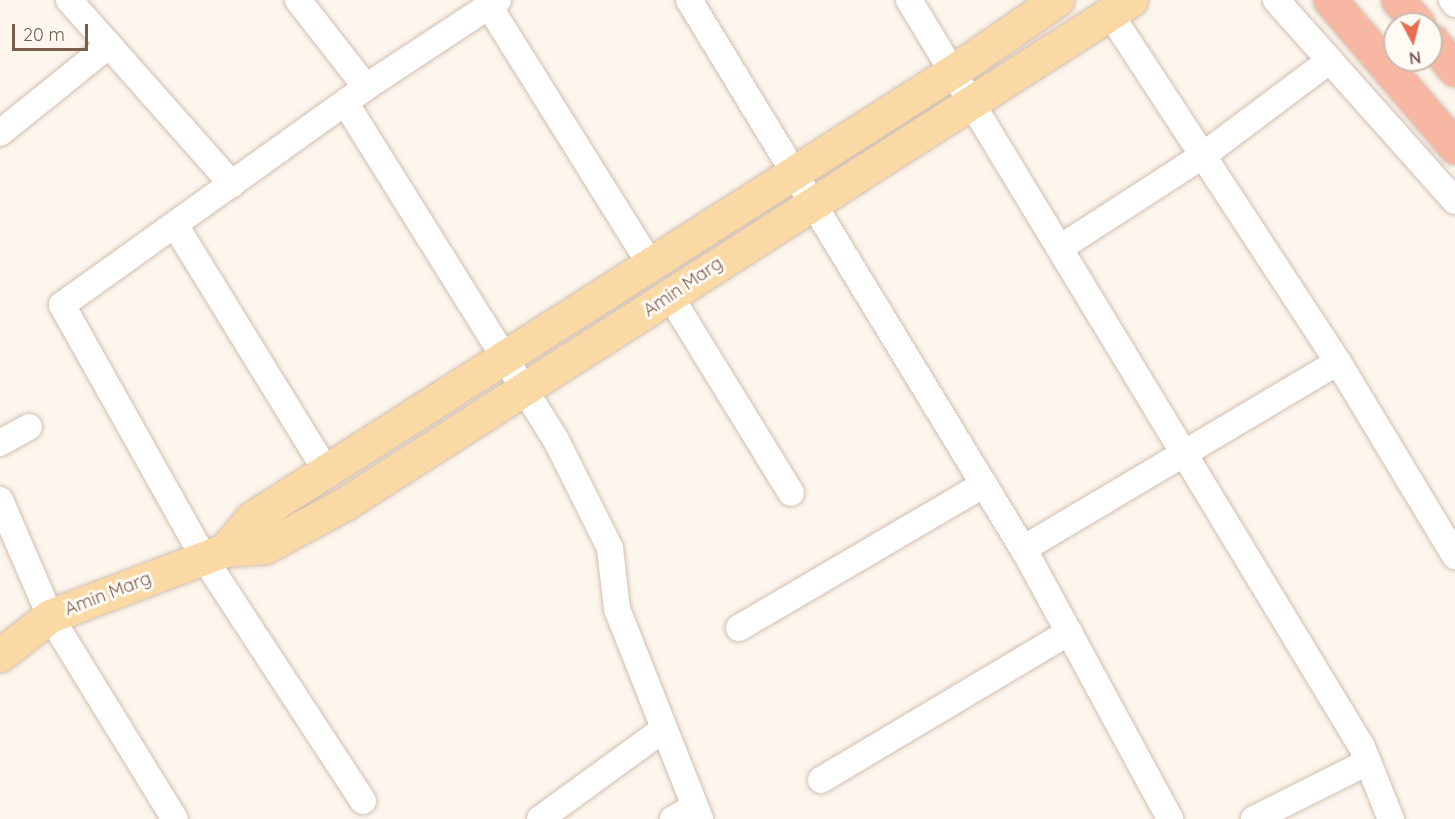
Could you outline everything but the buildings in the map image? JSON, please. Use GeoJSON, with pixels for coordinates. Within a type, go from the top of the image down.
{"type":"FeatureCollection","features":[{"type":"Feature","properties":{"kind":"highway"},"geometry":{"type":"LineString","coordinates":[[1330,0],[1455,147]]}},
{"type":"Feature","properties":{"kind":"highway"},"geometry":{"type":"LineString","coordinates":[[1443,55],[1455,70]]}},
{"type":"Feature","properties":{"kind":"main road","name":"Amin Marg"},"geometry":{"type":"LineString","coordinates":[[215,554],[252,518],[955,70],[1057,0]]}},
{"type":"Feature","properties":{"kind":"main road","name":"Amin Marg"},"geometry":{"type":"LineString","coordinates":[[0,655],[50,616],[215,554],[265,547],[524,393],[814,198],[975,101],[1121,7]]}},
{"type":"Feature","properties":{"kind":"street"},"geometry":{"type":"LineString","coordinates":[[69,0],[232,184]]}},
{"type":"Feature","properties":{"kind":"street"},"geometry":{"type":"LineString","coordinates":[[298,0],[366,87]]}},
{"type":"Feature","properties":{"kind":"street"},"geometry":{"type":"LineString","coordinates":[[689,0],[814,198],[1023,549],[1167,818]]}},
{"type":"Feature","properties":{"kind":"street"},"geometry":{"type":"LineString","coordinates":[[909,0],[975,101],[1063,246],[1368,762],[1391,819]]}},
{"type":"Feature","properties":{"kind":"street"},"geometry":{"type":"LineString","coordinates":[[1276,0],[1455,201]]}},
{"type":"Feature","properties":{"kind":"street"},"geometry":{"type":"LineString","coordinates":[[1452,0],[1455,4]]}},
{"type":"Feature","properties":{"kind":"street"},"geometry":{"type":"LineString","coordinates":[[363,801],[62,304],[346,104],[366,87],[494,3],[650,264]]}},
{"type":"Feature","properties":{"kind":"street"},"geometry":{"type":"LineString","coordinates":[[1121,7],[1204,154],[1338,362],[1455,556]]}},
{"type":"Feature","properties":{"kind":"street"},"geometry":{"type":"LineString","coordinates":[[0,133],[109,45]]}},
{"type":"Feature","properties":{"kind":"street"},"geometry":{"type":"LineString","coordinates":[[1063,246],[1204,154],[1330,60]]}},
{"type":"Feature","properties":{"kind":"street"},"geometry":{"type":"LineString","coordinates":[[346,104],[524,393],[555,438],[610,548],[616,609],[664,729],[689,815]]}},
{"type":"Feature","properties":{"kind":"street"},"geometry":{"type":"LineString","coordinates":[[175,225],[327,472]]}},
{"type":"Feature","properties":{"kind":"street"},"geometry":{"type":"LineString","coordinates":[[670,296],[791,493]]}},
{"type":"Feature","properties":{"kind":"street"},"geometry":{"type":"LineString","coordinates":[[1023,549],[1338,362]]}},
{"type":"Feature","properties":{"kind":"street"},"geometry":{"type":"LineString","coordinates":[[0,443],[29,427]]}},
{"type":"Feature","properties":{"kind":"street"},"geometry":{"type":"LineString","coordinates":[[739,628],[984,484]]}},
{"type":"Feature","properties":{"kind":"street"},"geometry":{"type":"LineString","coordinates":[[0,500],[50,616],[175,819]]}},
{"type":"Feature","properties":{"kind":"street"},"geometry":{"type":"LineString","coordinates":[[821,780],[1069,632]]}},
{"type":"Feature","properties":{"kind":"street"},"geometry":{"type":"LineString","coordinates":[[540,819],[664,729]]}},
{"type":"Feature","properties":{"kind":"street"},"geometry":{"type":"LineString","coordinates":[[1254,819],[1368,762]]}}]}
